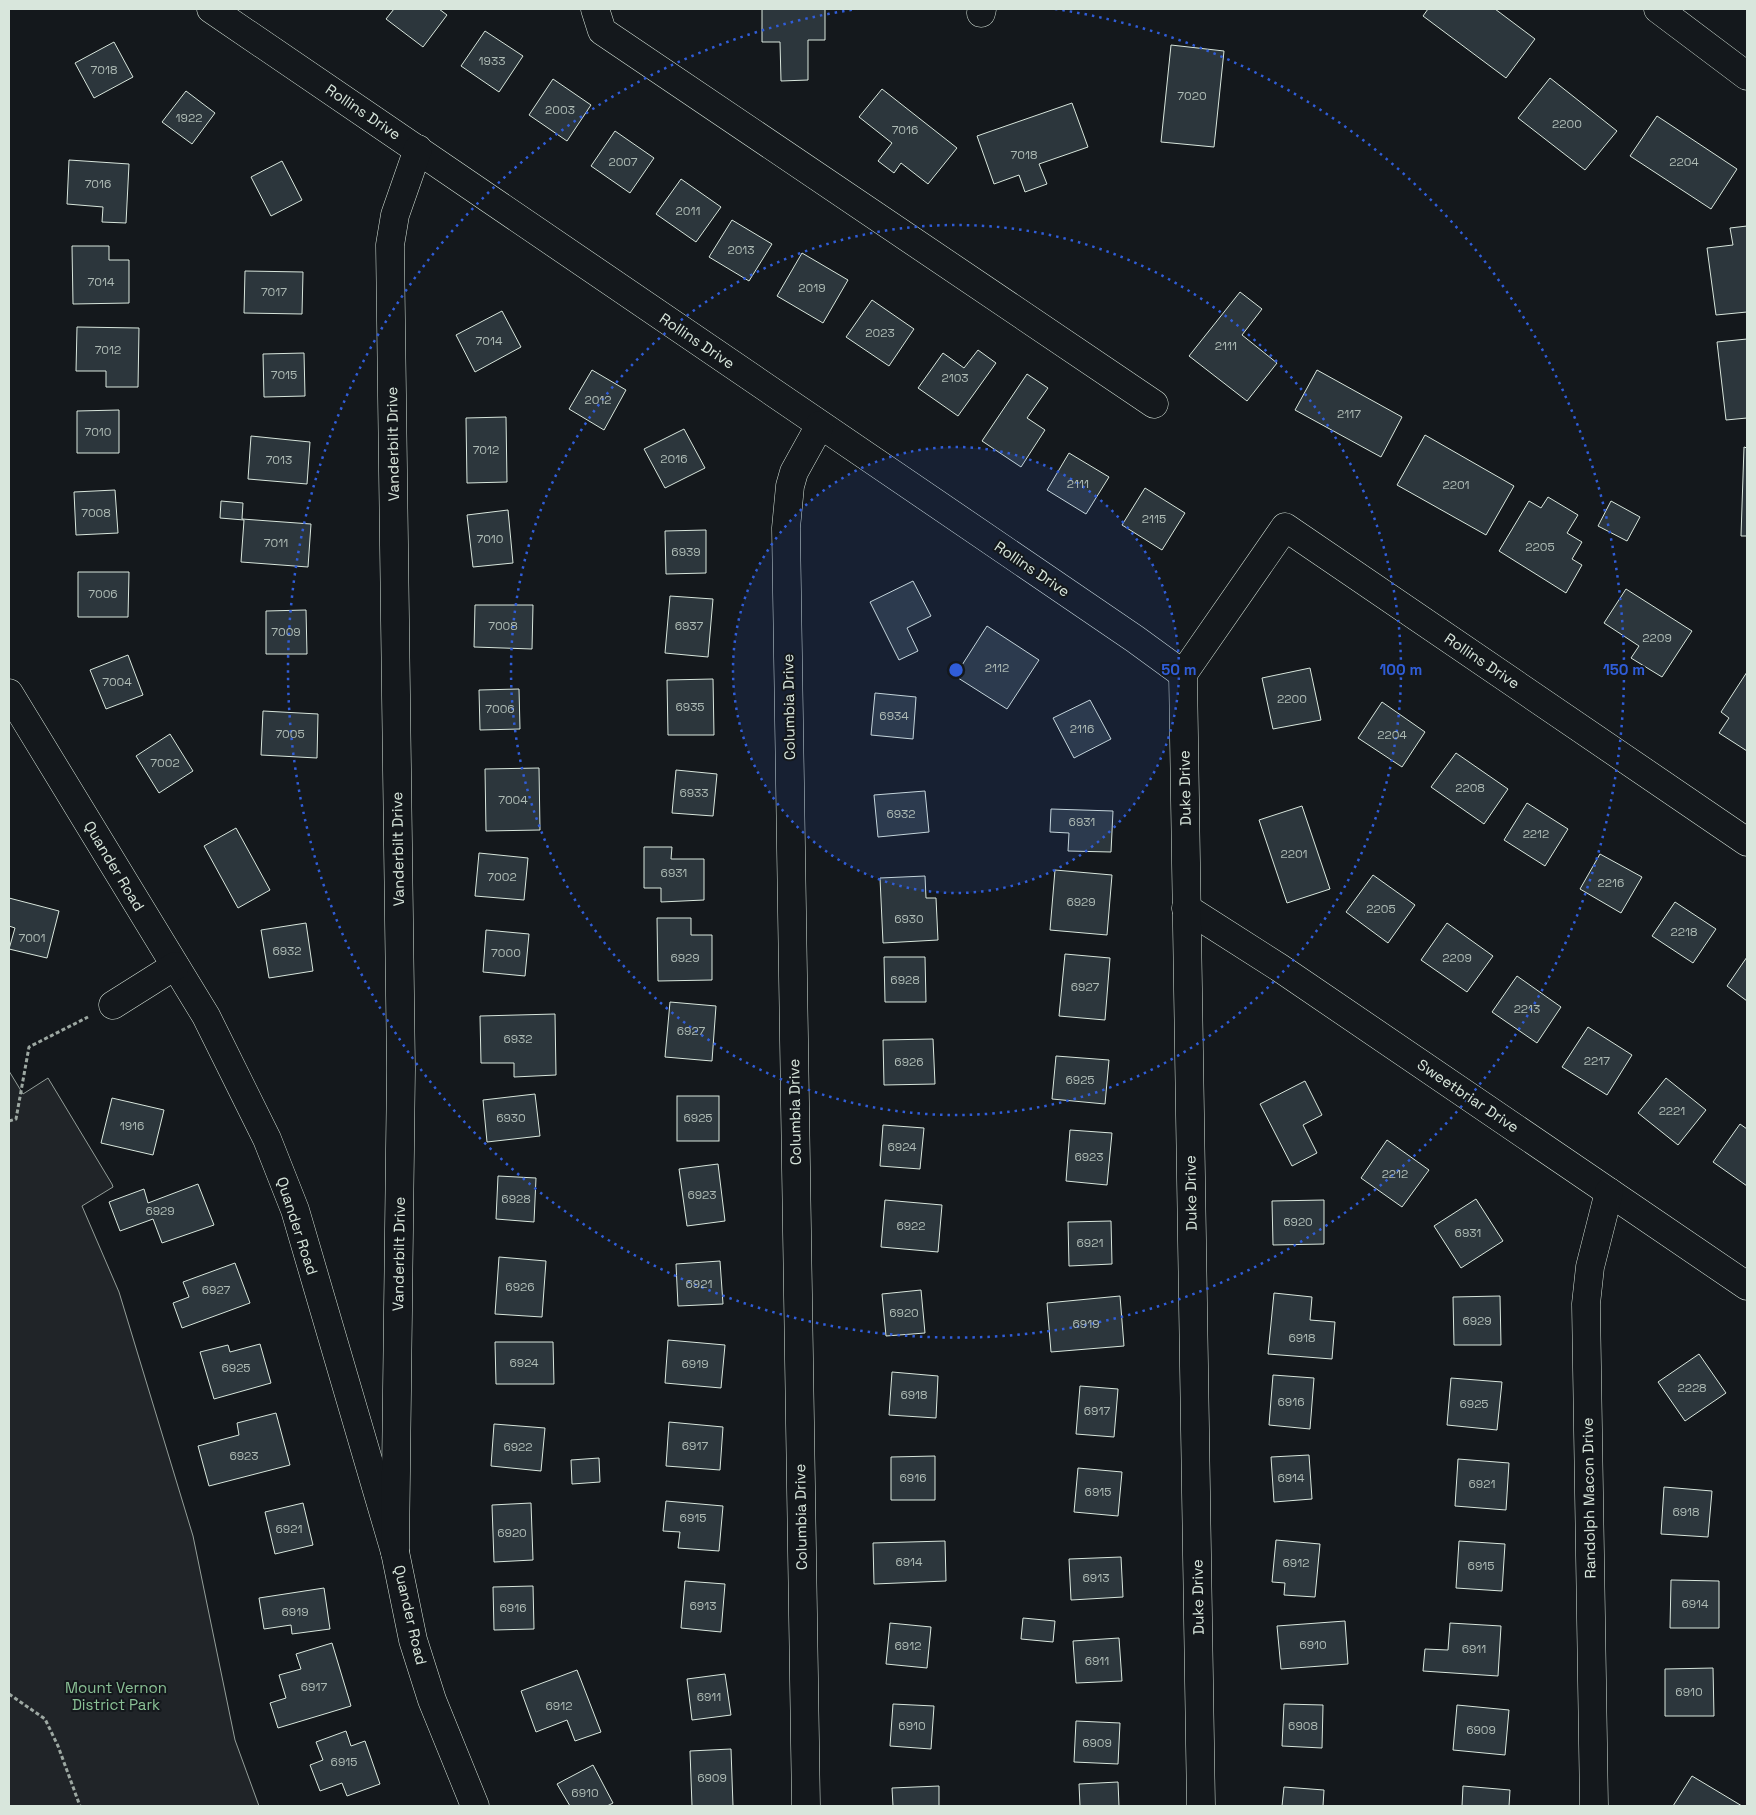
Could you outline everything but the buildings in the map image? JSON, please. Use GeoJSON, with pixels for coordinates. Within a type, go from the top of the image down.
{"type":"FeatureCollection","features":[{"type":"Feature","properties":{"kind":"street","name":"Rollins Drive"},"geometry":{"type":"LineString","coordinates":[[211,9],[1135,639],[1183,674],[1285,527],[1747,842]]}},
{"type":"Feature","properties":{"kind":"street"},"geometry":{"type":"LineString","coordinates":[[595,9],[602,31],[1154,404]]}},
{"type":"Feature","properties":{"kind":"street"},"geometry":{"type":"LineString","coordinates":[[1658,9],[1747,76]]}},
{"type":"Feature","properties":{"kind":"street","name":"Vanderbilt Drive"},"geometry":{"type":"LineString","coordinates":[[395,1552],[401,1069],[390,245],[395,215],[418,149]]}},
{"type":"Feature","properties":{"kind":"street","name":"Columbia Drive"},"geometry":{"type":"LineString","coordinates":[[806,1806],[786,528],[790,486],[794,472],[820,425]]}},
{"type":"Feature","properties":{"kind":"street","name":"Duke Drive"},"geometry":{"type":"LineString","coordinates":[[1183,674],[1201,1806]]}},
{"type":"Feature","properties":{"kind":"street","name":"Quander Road"},"geometry":{"type":"LineString","coordinates":[[9,693],[206,1016],[258,1121],[295,1210],[395,1552],[413,1640],[432,1700],[475,1806]]}},
{"type":"Feature","properties":{"kind":"street","name":"Sweetbriar Drive"},"geometry":{"type":"LineString","coordinates":[[1186,908],[1280,968],[1747,1286]]}},
{"type":"Feature","properties":{"kind":"street"},"geometry":{"type":"LineString","coordinates":[[113,1005],[175,966]]}},
{"type":"Feature","properties":{"kind":"street","name":"Randolph Macon Drive"},"geometry":{"type":"LineString","coordinates":[[1594,1806],[1586,1304],[1590,1267],[1610,1192]]}},
{"type":"Feature","properties":{"kind":"path"},"geometry":{"type":"LineString","coordinates":[[9,1121],[16,1119],[29,1047],[113,1005]]}},
{"type":"Feature","properties":{"kind":"path"},"geometry":{"type":"LineString","coordinates":[[9,1694],[45,1719],[58,1746],[80,1806]]}},
{"type":"Feature","properties":{"kind":"green space","name":"Mount Vernon District Park"},"geometry":{"type":"Polygon","coordinates":[[[9,1071],[23,1094],[48,1078],[112,1184],[113,1187],[82,1206],[119,1292],[193,1536],[235,1740],[259,1806],[9,1806],[9,1071]]]}}]}
